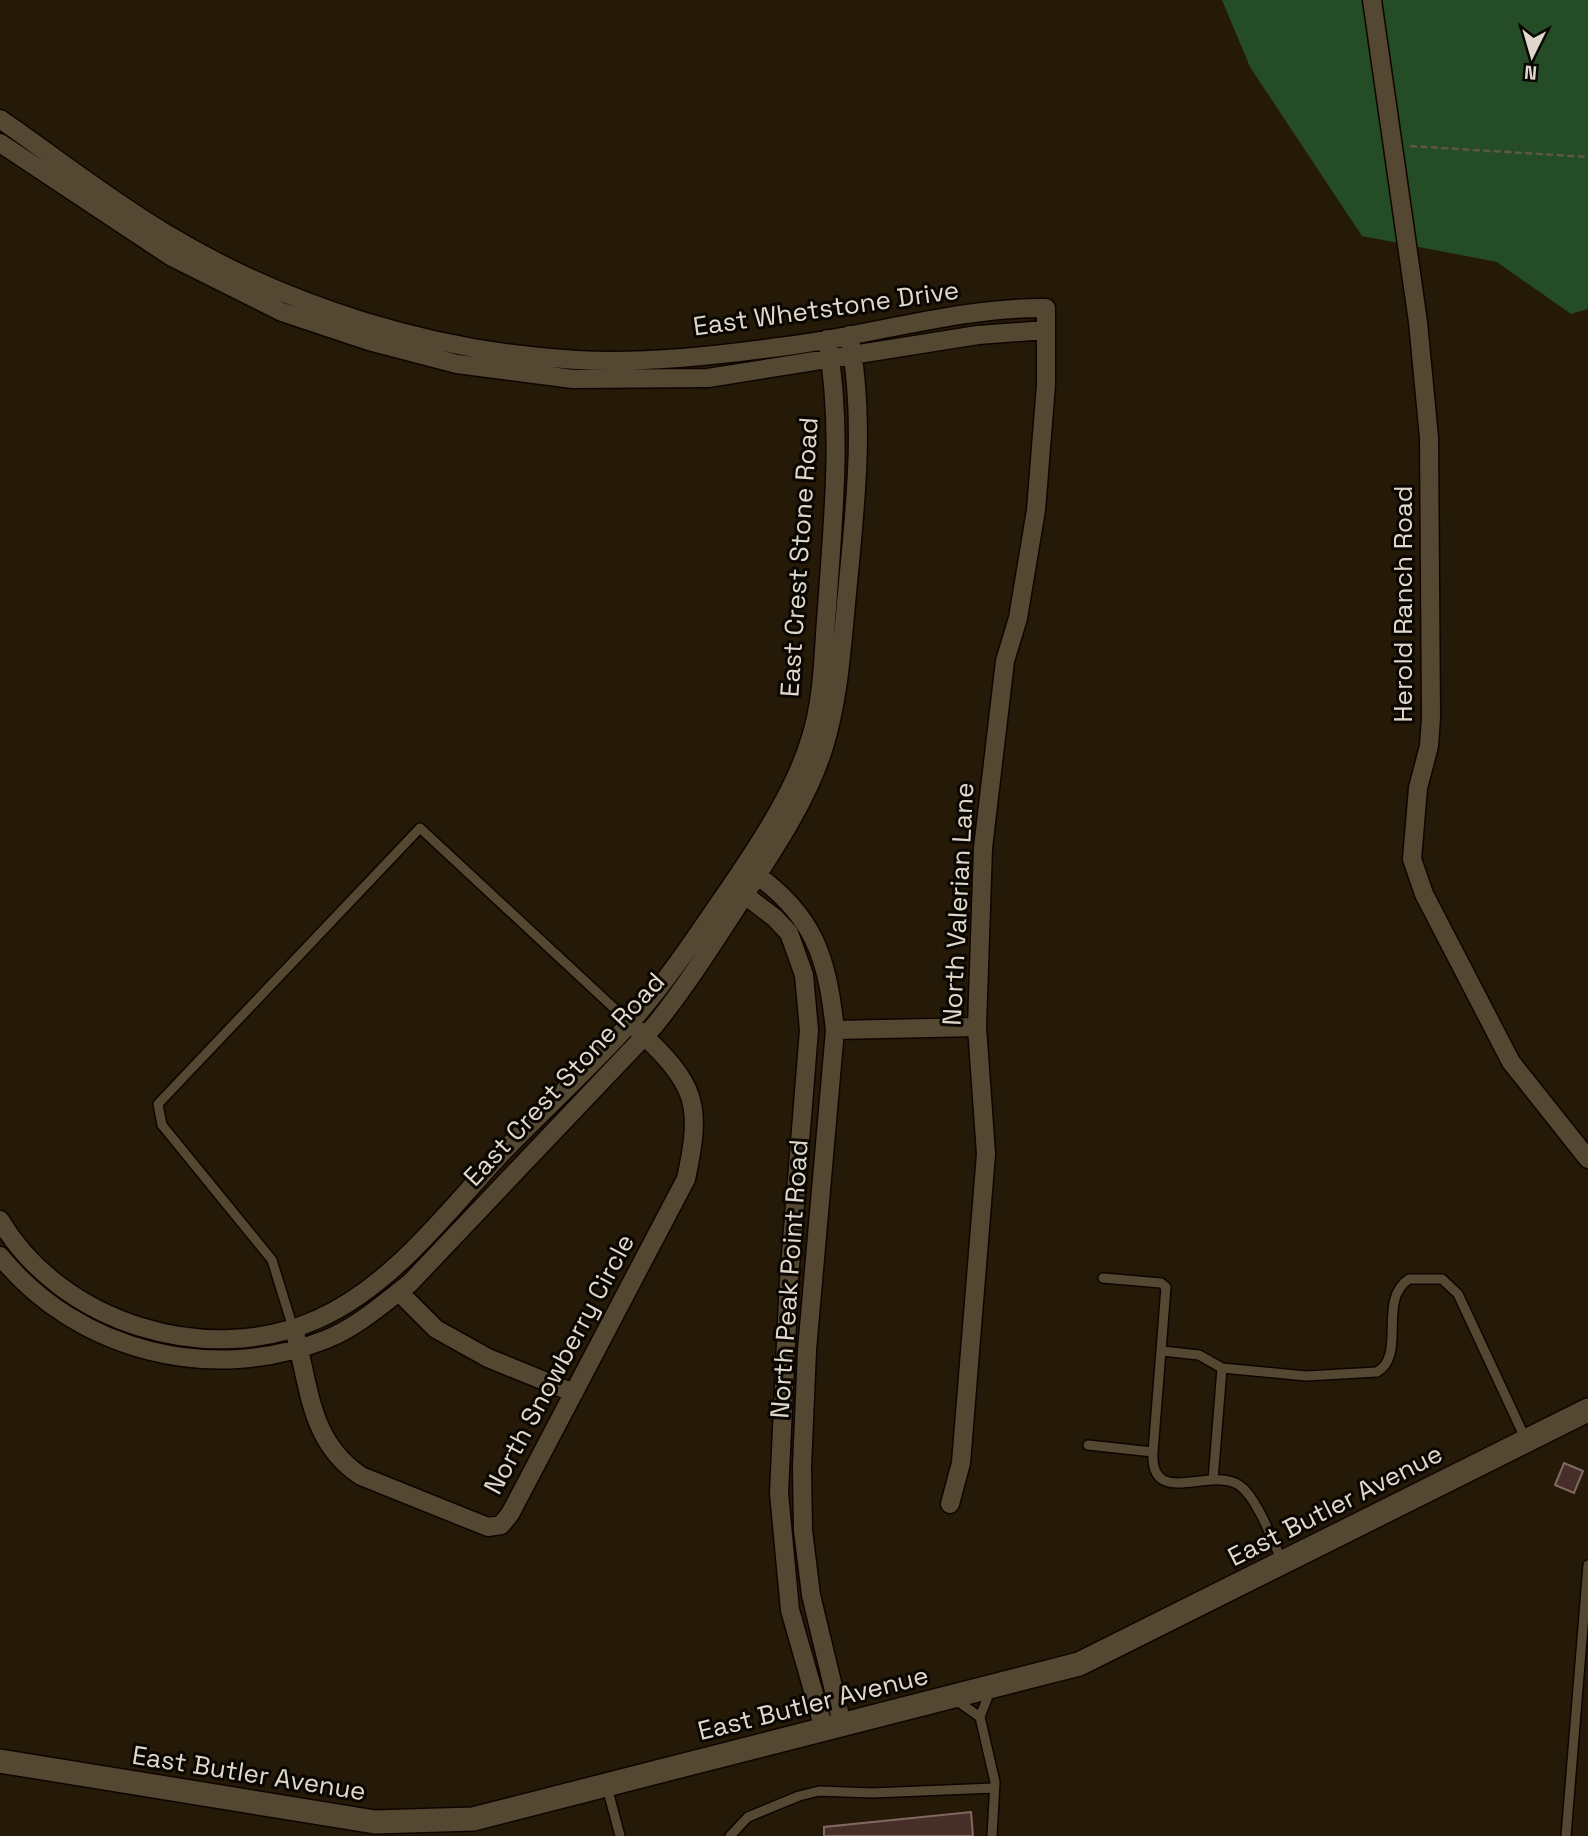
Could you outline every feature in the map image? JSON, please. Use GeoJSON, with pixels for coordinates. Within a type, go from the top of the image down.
{"type":"FeatureCollection","features":[{"type":"Feature","properties":{"kind":"street","name":"Herold Ranch Road"},"geometry":{"type":"LineString","coordinates":[[1372,0],[1418,322],[1429,438],[1431,717],[1429,746],[1418,788],[1412,859],[1424,894],[1511,1062],[1588,1159]]}},
{"type":"Feature","properties":{"kind":"street","name":"East Whetstone Drive"},"geometry":{"type":"LineString","coordinates":[[0,119],[165,233],[235,271],[365,321],[507,354],[579,360],[641,359],[788,346],[996,310],[1045,308]]}},
{"type":"Feature","properties":{"kind":"street","name":"East Whetstone Drive"},"geometry":{"type":"LineString","coordinates":[[0,143],[172,257],[282,312],[369,341],[457,364],[573,379],[708,378],[978,335],[1046,330]]}},
{"type":"Feature","properties":{"kind":"street","name":"North Valerian Lane"},"geometry":{"type":"LineString","coordinates":[[950,1504],[961,1463],[986,1154],[977,1027],[983,848],[1005,661],[1018,618],[1036,510],[1045,386],[1045,308]]}},
{"type":"Feature","properties":{"kind":"street","name":"East Crest Stone Road"},"geometry":{"type":"LineString","coordinates":[[0,1220],[37,1269],[89,1306],[134,1326],[196,1337],[237,1338],[293,1328],[320,1319],[358,1295],[401,1260],[630,1023],[738,889],[795,811],[823,750],[840,672],[858,458],[853,356],[849,335]]}},
{"type":"Feature","properties":{"kind":"street","name":"East Crest Stone Road"},"geometry":{"type":"LineString","coordinates":[[751,871],[811,739],[822,680],[837,424],[827,339]]}},
{"type":"Feature","properties":{"kind":"street","name":"North Peak Point Road"},"geometry":{"type":"LineString","coordinates":[[751,871],[792,907],[820,947],[831,993],[835,1030],[807,1350],[802,1467],[803,1530],[833,1727]]}},
{"type":"Feature","properties":{"kind":"street","name":"East Crest Stone Road"},"geometry":{"type":"LineString","coordinates":[[0,1256],[33,1292],[65,1315],[103,1336],[135,1348],[182,1359],[228,1360],[299,1348],[328,1338],[374,1311],[399,1292],[644,1036],[685,986],[738,889]]}},
{"type":"Feature","properties":{"kind":"street","name":"North Peak Point Road"},"geometry":{"type":"LineString","coordinates":[[738,889],[789,933],[804,975],[809,1030],[788,1292],[779,1493],[790,1610],[833,1727]]}},
{"type":"Feature","properties":{"kind":"street","name":"North Snowberry Circle"},"geometry":{"type":"LineString","coordinates":[[293,1328],[323,1438],[347,1467],[361,1476],[488,1527],[501,1525],[510,1514],[575,1393],[686,1179],[696,1135],[693,1099],[677,1072],[630,1023]]}},
{"type":"Feature","properties":{"kind":"street"},"geometry":{"type":"LineString","coordinates":[[835,1030],[977,1027]]}},
{"type":"Feature","properties":{"kind":"street"},"geometry":{"type":"LineString","coordinates":[[399,1292],[436,1329],[488,1358],[575,1393]]}},
{"type":"Feature","properties":{"kind":"street","name":"East Butler Avenue"},"geometry":{"type":"LineString","coordinates":[[0,1761],[375,1822],[473,1819],[1079,1664],[1588,1410]]}},
{"type":"Feature","properties":{"kind":"lane"},"geometry":{"type":"LineString","coordinates":[[293,1328],[272,1260],[162,1125],[158,1104],[420,828],[630,1023]]}},
{"type":"Feature","properties":{"kind":"lane"},"geometry":{"type":"LineString","coordinates":[[1103,1278],[1161,1283],[1166,1287],[1153,1452],[1155,1473],[1159,1478],[1176,1484],[1230,1481],[1246,1491],[1283,1562]]}},
{"type":"Feature","properties":{"kind":"lane"},"geometry":{"type":"LineString","coordinates":[[1162,1351],[1199,1355],[1222,1368],[1306,1376],[1377,1372],[1383,1368],[1390,1354],[1397,1290],[1409,1279],[1442,1279],[1458,1294],[1526,1440]]}},
{"type":"Feature","properties":{"kind":"lane"},"geometry":{"type":"LineString","coordinates":[[1213,1480],[1222,1368]]}},
{"type":"Feature","properties":{"kind":"lane"},"geometry":{"type":"LineString","coordinates":[[1088,1446],[1153,1452]]}},
{"type":"Feature","properties":{"kind":"lane"},"geometry":{"type":"LineString","coordinates":[[1566,1836],[1588,1565]]}},
{"type":"Feature","properties":{"kind":"lane"},"geometry":{"type":"LineString","coordinates":[[992,1686],[980,1717],[994,1788],[992,1836]]}},
{"type":"Feature","properties":{"kind":"lane"},"geometry":{"type":"LineString","coordinates":[[951,1696],[980,1717]]}},
{"type":"Feature","properties":{"kind":"lane"},"geometry":{"type":"LineString","coordinates":[[607,1784],[620,1836]]}},
{"type":"Feature","properties":{"kind":"lane"},"geometry":{"type":"LineString","coordinates":[[730,1836],[748,1817],[799,1796],[819,1791],[872,1793],[994,1788]]}},
{"type":"Feature","properties":{"kind":"path"},"geometry":{"type":"LineString","coordinates":[[1392,145],[1588,157]]}},
{"type":"Feature","properties":{"kind":"green space"},"geometry":{"type":"Polygon","coordinates":[[[1222,0],[1588,0],[1588,309],[1571,314],[1497,262],[1362,236],[1250,67],[1222,0]]]}},
{"type":"Feature","properties":{"kind":"building"},"geometry":{"type":"Polygon","coordinates":[[[1564,1463],[1583,1471],[1574,1493],[1555,1485],[1564,1463]]]}},
{"type":"Feature","properties":{"kind":"building"},"geometry":{"type":"Polygon","coordinates":[[[971,1812],[973,1836],[824,1836],[824,1827],[971,1812]]]}}]}
